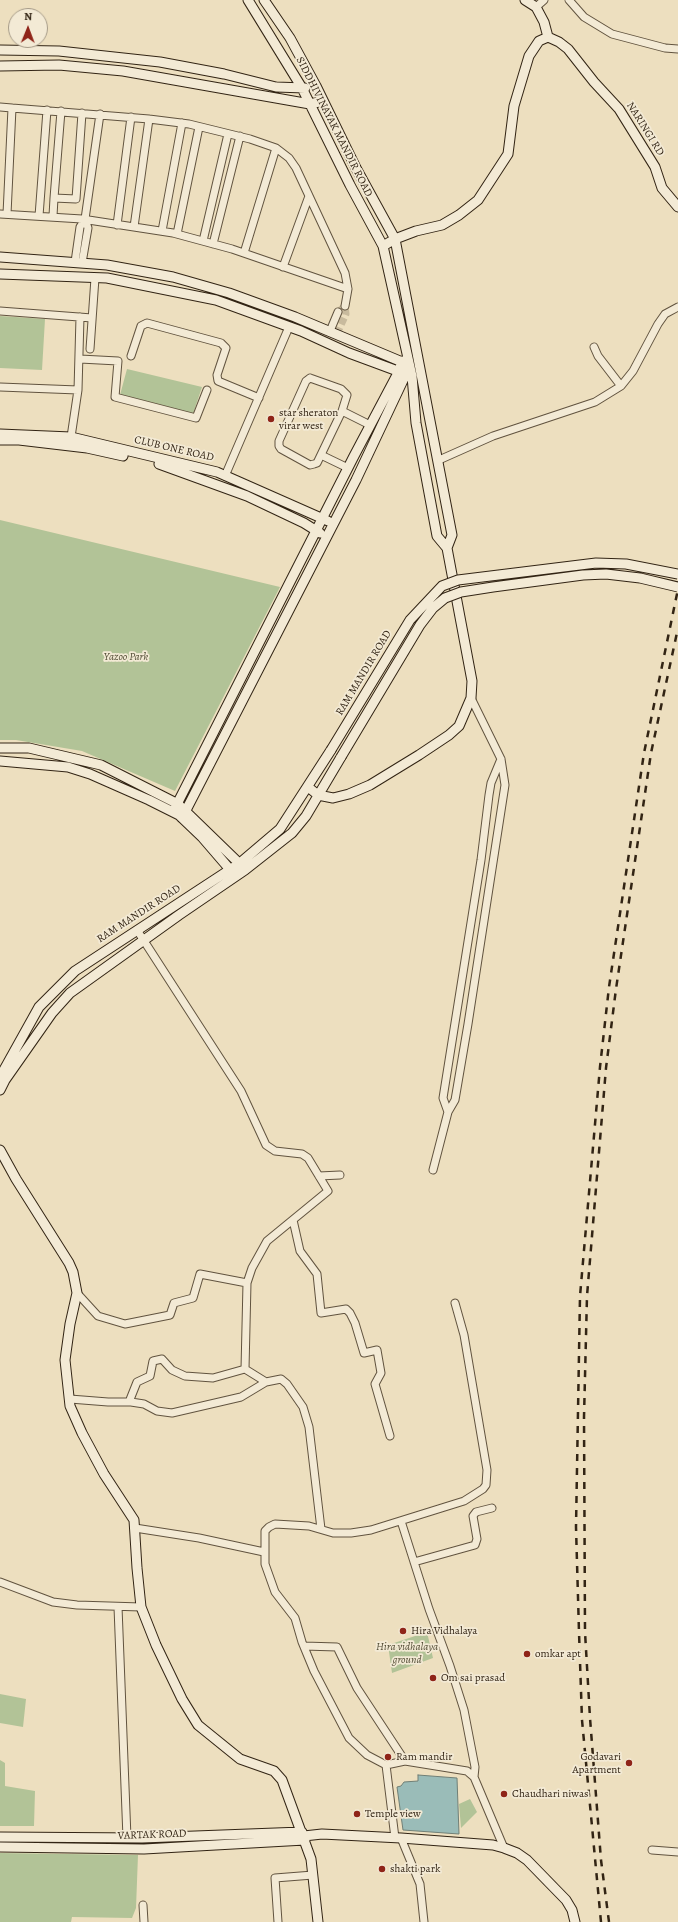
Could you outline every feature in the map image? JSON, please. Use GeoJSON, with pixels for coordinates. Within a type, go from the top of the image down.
{"type":"FeatureCollection","features":[{"type":"Feature","properties":{"kind":"street","name":"SIDDHIVINAYAK MANDIR ROAD"},"geometry":{"type":"LineString","coordinates":[[248,0],[302,88],[350,185],[383,246],[437,536],[447,548]]}},
{"type":"Feature","properties":{"kind":"street","name":"SIDDHIVINAYAK MANDIR ROAD"},"geometry":{"type":"LineString","coordinates":[[264,0],[290,38],[316,86],[356,168],[395,239],[438,460]]}},
{"type":"Feature","properties":{"kind":"street"},"geometry":{"type":"LineString","coordinates":[[383,246],[395,239],[416,231],[442,224],[460,215],[478,200],[508,154],[514,106],[529,56],[539,41],[548,37],[544,22],[536,7],[526,0]]}},
{"type":"Feature","properties":{"kind":"street"},"geometry":{"type":"LineString","coordinates":[[536,7],[544,0]]}},
{"type":"Feature","properties":{"kind":"street"},"geometry":{"type":"LineString","coordinates":[[568,0],[584,17],[612,34],[665,48],[678,49]]}},
{"type":"Feature","properties":{"kind":"street","name":"NARINGI RD"},"geometry":{"type":"LineString","coordinates":[[548,37],[559,42],[568,49],[594,82],[619,109],[655,167],[662,188],[678,207]]}},
{"type":"Feature","properties":{"kind":"street"},"geometry":{"type":"LineString","coordinates":[[0,50],[59,51],[160,62],[224,74],[276,87],[302,88],[316,86]]}},
{"type":"Feature","properties":{"kind":"street"},"geometry":{"type":"LineString","coordinates":[[59,51],[59,65]]}},
{"type":"Feature","properties":{"kind":"street"},"geometry":{"type":"LineString","coordinates":[[0,66],[59,65],[122,71],[310,104],[324,102]]}},
{"type":"Feature","properties":{"kind":"street"},"geometry":{"type":"LineString","coordinates":[[0,108],[100,114],[182,123],[240,136],[276,148],[289,158],[309,196],[345,273],[348,289],[345,306]]}},
{"type":"Feature","properties":{"kind":"street"},"geometry":{"type":"LineString","coordinates":[[12,108],[4,214],[85,219],[177,234],[244,253],[348,289]]}},
{"type":"Feature","properties":{"kind":"street"},"geometry":{"type":"LineString","coordinates":[[39,216],[47,110]]}},
{"type":"Feature","properties":{"kind":"street"},"geometry":{"type":"LineString","coordinates":[[53,216],[61,111]]}},
{"type":"Feature","properties":{"kind":"street"},"geometry":{"type":"LineString","coordinates":[[54,198],[76,199],[82,113]]}},
{"type":"Feature","properties":{"kind":"street"},"geometry":{"type":"LineString","coordinates":[[79,262],[80,227],[85,219],[100,114]]}},
{"type":"Feature","properties":{"kind":"street"},"geometry":{"type":"LineString","coordinates":[[117,224],[131,117]]}},
{"type":"Feature","properties":{"kind":"street"},"geometry":{"type":"LineString","coordinates":[[134,227],[149,119]]}},
{"type":"Feature","properties":{"kind":"street"},"geometry":{"type":"LineString","coordinates":[[162,232],[182,123]]}},
{"type":"Feature","properties":{"kind":"street"},"geometry":{"type":"LineString","coordinates":[[177,234],[199,127]]}},
{"type":"Feature","properties":{"kind":"street"},"geometry":{"type":"LineString","coordinates":[[202,241],[228,134]]}},
{"type":"Feature","properties":{"kind":"street"},"geometry":{"type":"LineString","coordinates":[[212,244],[240,136]]}},
{"type":"Feature","properties":{"kind":"street"},"geometry":{"type":"LineString","coordinates":[[244,253],[276,148]]}},
{"type":"Feature","properties":{"kind":"street"},"geometry":{"type":"LineString","coordinates":[[283,267],[309,196]]}},
{"type":"Feature","properties":{"kind":"street"},"geometry":{"type":"LineString","coordinates":[[0,257],[106,265],[173,277],[229,293],[330,331],[421,368]]}},
{"type":"Feature","properties":{"kind":"street"},"geometry":{"type":"LineString","coordinates":[[0,274],[106,278],[216,300],[289,327],[349,353],[423,381]]}},
{"type":"Feature","properties":{"kind":"street"},"geometry":{"type":"LineString","coordinates":[[90,349],[95,278]]}},
{"type":"Feature","properties":{"kind":"street"},"geometry":{"type":"LineString","coordinates":[[308,787],[318,796],[333,798],[349,794],[370,785],[420,755],[449,735],[459,726],[471,698],[472,681],[447,548],[452,535],[438,460],[493,436],[595,402],[621,386],[633,371],[665,314],[678,307]]}},
{"type":"Feature","properties":{"kind":"street"},"geometry":{"type":"LineString","coordinates":[[0,311],[92,318]]}},
{"type":"Feature","properties":{"kind":"street"},"geometry":{"type":"LineString","coordinates":[[330,331],[338,312]]}},
{"type":"Feature","properties":{"kind":"street"},"geometry":{"type":"LineString","coordinates":[[70,437],[78,390],[80,317]]}},
{"type":"Feature","properties":{"kind":"street"},"geometry":{"type":"LineString","coordinates":[[131,356],[141,326],[147,323],[221,343],[226,348],[217,375],[218,381],[259,398]]}},
{"type":"Feature","properties":{"kind":"street"},"geometry":{"type":"LineString","coordinates":[[226,476],[289,327]]}},
{"type":"Feature","properties":{"kind":"street"},"geometry":{"type":"LineString","coordinates":[[594,347],[598,356],[621,386]]}},
{"type":"Feature","properties":{"kind":"street"},"geometry":{"type":"LineString","coordinates":[[80,359],[118,361],[115,397],[196,418],[207,390]]}},
{"type":"Feature","properties":{"kind":"street"},"geometry":{"type":"LineString","coordinates":[[184,815],[333,522],[356,480],[406,374],[406,363]]}},
{"type":"Feature","properties":{"kind":"street"},"geometry":{"type":"LineString","coordinates":[[176,808],[370,425],[406,374]]}},
{"type":"Feature","properties":{"kind":"street"},"geometry":{"type":"LineString","coordinates":[[310,378],[314,378],[345,391],[347,395],[342,411],[321,455],[317,463],[310,464],[281,449],[279,441],[306,381],[310,378]]}},
{"type":"Feature","properties":{"kind":"street"},"geometry":{"type":"LineString","coordinates":[[0,387],[78,390]]}},
{"type":"Feature","properties":{"kind":"street"},"geometry":{"type":"LineString","coordinates":[[342,411],[370,425]]}},
{"type":"Feature","properties":{"kind":"street","name":"CLUB ONE ROAD"},"geometry":{"type":"LineString","coordinates":[[0,434],[70,437],[217,472],[322,519],[333,522]]}},
{"type":"Feature","properties":{"kind":"street","name":"CLUB ONE ROAD"},"geometry":{"type":"LineString","coordinates":[[0,440],[19,440],[87,448],[167,466],[247,496],[326,537]]}},
{"type":"Feature","properties":{"kind":"street"},"geometry":{"type":"LineString","coordinates":[[321,455],[348,468]]}},
{"type":"Feature","properties":{"kind":"street","name":"RAM MANDIR ROAD"},"geometry":{"type":"LineString","coordinates":[[0,1077],[38,1007],[74,971],[137,930],[233,873],[243,866],[280,829],[308,787],[410,620],[442,586],[458,580],[596,563],[626,564],[678,574]]}},
{"type":"Feature","properties":{"kind":"street"},"geometry":{"type":"LineString","coordinates":[[0,748],[29,748],[101,765],[176,808],[243,866],[292,833],[306,816],[420,625],[433,608],[445,598],[460,592],[583,575],[606,574],[640,578],[678,587]]}},
{"type":"Feature","properties":{"kind":"street"},"geometry":{"type":"LineString","coordinates":[[433,1170],[448,1112],[455,1100],[505,785],[501,759],[471,698]]}},
{"type":"Feature","properties":{"kind":"street"},"geometry":{"type":"LineString","coordinates":[[448,1112],[443,1098],[465,963],[491,783],[501,759]]}},
{"type":"Feature","properties":{"kind":"street"},"geometry":{"type":"LineString","coordinates":[[0,761],[68,767],[90,774],[176,808]]}},
{"type":"Feature","properties":{"kind":"street"},"geometry":{"type":"LineString","coordinates":[[0,1090],[5,1080],[52,1013],[70,993],[233,873],[184,815]]}},
{"type":"Feature","properties":{"kind":"street"},"geometry":{"type":"LineString","coordinates":[[137,930],[241,1091],[266,1145],[275,1151],[302,1154],[308,1158],[328,1191],[267,1241],[252,1268],[247,1283],[246,1369]]}},
{"type":"Feature","properties":{"kind":"street"},"geometry":{"type":"LineString","coordinates":[[465,963],[477,964]]}},
{"type":"Feature","properties":{"kind":"street"},"geometry":{"type":"LineString","coordinates":[[0,1150],[16,1179],[69,1263],[77,1293],[98,1316],[125,1324],[170,1315],[174,1303],[193,1298],[200,1274],[247,1283]]}},
{"type":"Feature","properties":{"kind":"street"},"geometry":{"type":"LineString","coordinates":[[319,1176],[340,1174]]}},
{"type":"Feature","properties":{"kind":"street"},"geometry":{"type":"LineString","coordinates":[[293,1220],[300,1251],[317,1274],[321,1313],[346,1310],[350,1313],[355,1323],[364,1353],[377,1350],[381,1373],[375,1384],[390,1436]]}},
{"type":"Feature","properties":{"kind":"street"},"geometry":{"type":"LineString","coordinates":[[77,1293],[70,1324],[65,1360],[70,1406],[82,1433],[104,1474],[132,1514],[135,1528],[136,1568],[141,1607],[156,1645],[182,1699],[198,1725],[240,1759],[274,1771],[278,1774],[285,1786],[287,1796],[311,1859],[318,1922]]}},
{"type":"Feature","properties":{"kind":"street"},"geometry":{"type":"LineString","coordinates":[[455,1303],[464,1335],[486,1462],[488,1481],[482,1489],[464,1501],[371,1530],[351,1533],[333,1533],[309,1526],[275,1524],[265,1531],[264,1552],[265,1564],[275,1592],[295,1618],[314,1671],[349,1738],[367,1756],[386,1764],[405,1761],[467,1771],[474,1777]]}},
{"type":"Feature","properties":{"kind":"street"},"geometry":{"type":"LineString","coordinates":[[129,1402],[137,1382],[150,1376],[153,1361],[162,1359],[172,1370],[185,1376],[213,1378],[246,1369],[266,1382]]}},
{"type":"Feature","properties":{"kind":"street"},"geometry":{"type":"LineString","coordinates":[[70,1399],[144,1404],[158,1411],[172,1413],[241,1396],[266,1382],[281,1379],[287,1384],[303,1407],[309,1427],[321,1530]]}},
{"type":"Feature","properties":{"kind":"street"},"geometry":{"type":"LineString","coordinates":[[414,1562],[475,1545],[477,1539],[472,1516],[476,1512],[492,1508]]}},
{"type":"Feature","properties":{"kind":"street"},"geometry":{"type":"LineString","coordinates":[[401,1521],[429,1609],[464,1710],[470,1736],[474,1777],[504,1848]]}},
{"type":"Feature","properties":{"kind":"street"},"geometry":{"type":"LineString","coordinates":[[135,1528],[199,1538],[264,1552]]}},
{"type":"Feature","properties":{"kind":"street"},"geometry":{"type":"LineString","coordinates":[[0,1582],[53,1602],[77,1605],[141,1607]]}},
{"type":"Feature","properties":{"kind":"street"},"geometry":{"type":"LineString","coordinates":[[118,1607],[127,1838]]}},
{"type":"Feature","properties":{"kind":"street"},"geometry":{"type":"LineString","coordinates":[[304,1646],[334,1646],[339,1650],[357,1688],[405,1761]]}},
{"type":"Feature","properties":{"kind":"street"},"geometry":{"type":"LineString","coordinates":[[386,1764],[398,1838],[420,1884],[424,1922]]}},
{"type":"Feature","properties":{"kind":"street","name":"VARTAK ROAD"},"geometry":{"type":"LineString","coordinates":[[0,1847],[144,1849],[322,1834],[493,1845],[517,1853],[527,1860],[566,1900],[572,1910],[575,1922]]}},
{"type":"Feature","properties":{"kind":"street","name":"VARTAK ROAD"},"geometry":{"type":"LineString","coordinates":[[0,1837],[127,1838],[303,1836]]}},
{"type":"Feature","properties":{"kind":"street"},"geometry":{"type":"LineString","coordinates":[[652,1850],[678,1852]]}},
{"type":"Feature","properties":{"kind":"street"},"geometry":{"type":"LineString","coordinates":[[278,1922],[275,1878],[313,1875]]}},
{"type":"Feature","properties":{"kind":"street"},"geometry":{"type":"LineString","coordinates":[[143,1905],[144,1922]]}},
{"type":"Feature","properties":{"kind":"green space"},"geometry":{"type":"Polygon","coordinates":[[[0,316],[45,319],[42,370],[0,368],[0,316]]]}},
{"type":"Feature","properties":{"kind":"green space"},"geometry":{"type":"Polygon","coordinates":[[[127,369],[202,387],[193,414],[120,395],[127,369]]]}},
{"type":"Feature","properties":{"kind":"green space","name":"Yazoo Park"},"geometry":{"type":"Polygon","coordinates":[[[0,520],[280,587],[175,791],[82,751],[16,740],[0,740],[0,520]]]}},
{"type":"Feature","properties":{"kind":"green space","name":"Hira vidhalaya ground"},"geometry":{"type":"Polygon","coordinates":[[[427,1632],[433,1658],[392,1673],[388,1645],[427,1632]]]}},
{"type":"Feature","properties":{"kind":"green space"},"geometry":{"type":"Polygon","coordinates":[[[0,1694],[26,1699],[23,1727],[0,1723],[0,1694]]]}},
{"type":"Feature","properties":{"kind":"green space"},"geometry":{"type":"Polygon","coordinates":[[[0,1760],[5,1763],[5,1786],[35,1791],[34,1826],[0,1826],[0,1760]]]}},
{"type":"Feature","properties":{"kind":"green space"},"geometry":{"type":"Polygon","coordinates":[[[470,1799],[477,1812],[461,1828],[459,1804],[470,1799]]]}},
{"type":"Feature","properties":{"kind":"green space"},"geometry":{"type":"Polygon","coordinates":[[[0,1853],[138,1855],[136,1908],[132,1918],[72,1917],[71,1922],[0,1922],[0,1853]]]}},
{"type":"Feature","properties":{"kind":"water"},"geometry":{"type":"Polygon","coordinates":[[[418,1775],[457,1778],[459,1834],[403,1830],[397,1787],[401,1786],[404,1782],[418,1781],[418,1775]]]}},
{"type":"Feature","properties":{"kind":"tunnel"},"geometry":{"type":"LineString","coordinates":[[337,334],[346,314],[345,306],[338,312]]}},
{"type":"Feature","properties":{"kind":"railway"},"geometry":{"type":"LineString","coordinates":[[601,1922],[582,1720],[579,1632],[576,1527],[580,1296],[600,1067],[609,987],[644,753],[678,589]]}},
{"type":"Feature","properties":{"kind":"railway"},"geometry":{"type":"LineString","coordinates":[[609,1922],[601,1860],[585,1632],[584,1417],[587,1296],[606,1068],[616,989],[651,753],[678,628]]}},
{"type":"Feature","properties":{"kind":"place","name":"star sheraton virar west"},"geometry":{"type":"Point","coordinates":[271,419]}},
{"type":"Feature","properties":{"kind":"place","name":"Hira Vidhalaya"},"geometry":{"type":"Point","coordinates":[403,1631]}},
{"type":"Feature","properties":{"kind":"place","name":"omkar apt"},"geometry":{"type":"Point","coordinates":[527,1654]}},
{"type":"Feature","properties":{"kind":"place","name":"Om sai prasad"},"geometry":{"type":"Point","coordinates":[433,1678]}},
{"type":"Feature","properties":{"kind":"place","name":"Ram mandir"},"geometry":{"type":"Point","coordinates":[388,1757]}},
{"type":"Feature","properties":{"kind":"place","name":"Godavari Apartment"},"geometry":{"type":"Point","coordinates":[629,1763]}},
{"type":"Feature","properties":{"kind":"place","name":"Chaudhari niwas"},"geometry":{"type":"Point","coordinates":[504,1794]}},
{"type":"Feature","properties":{"kind":"place","name":"Temple view"},"geometry":{"type":"Point","coordinates":[357,1814]}},
{"type":"Feature","properties":{"kind":"place","name":"shakti park"},"geometry":{"type":"Point","coordinates":[382,1869]}}]}
